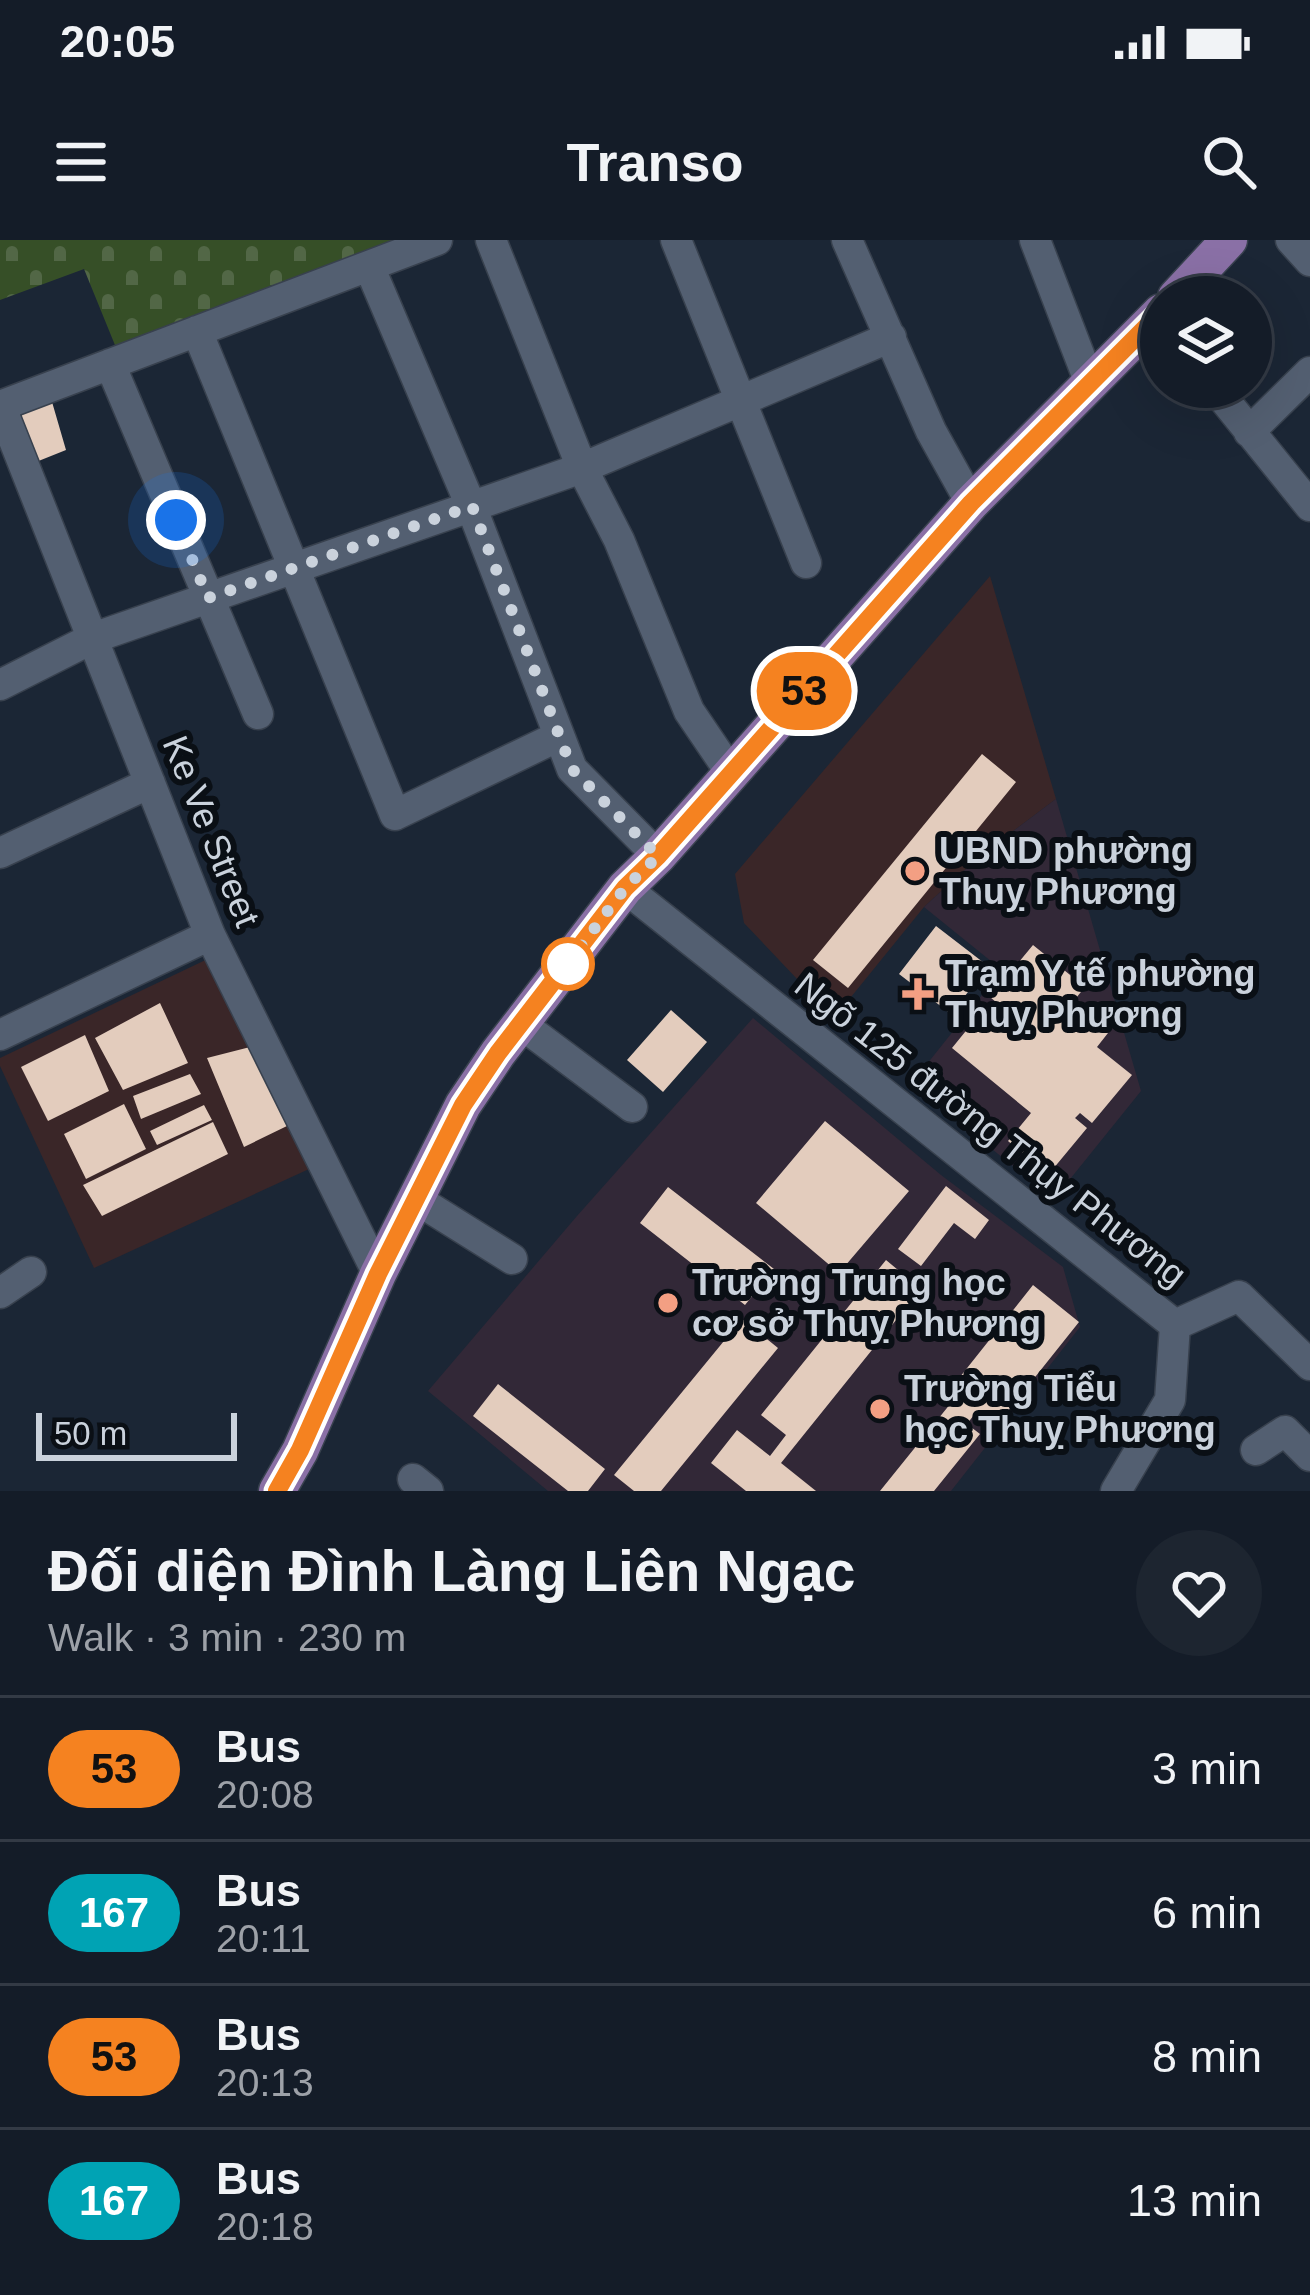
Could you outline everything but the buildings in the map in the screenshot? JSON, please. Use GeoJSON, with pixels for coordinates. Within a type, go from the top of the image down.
{"type":"FeatureCollection","features":[{"type":"Feature","properties":{"kind":"main road"},"geometry":{"type":"LineString","coordinates":[[1196,276],[1229,240]]}},
{"type":"Feature","properties":{"kind":"main road"},"geometry":{"type":"LineString","coordinates":[[277,1491],[463,1105],[521,1024],[625,888],[971,503],[1140,335]]}},
{"type":"Feature","properties":{"kind":"street"},"geometry":{"type":"LineString","coordinates":[[0,406],[437,240]]}},
{"type":"Feature","properties":{"kind":"street"},"geometry":{"type":"LineString","coordinates":[[491,240],[581,468],[620,540],[689,711],[730,773]]}},
{"type":"Feature","properties":{"kind":"street"},"geometry":{"type":"LineString","coordinates":[[676,240],[806,563]]}},
{"type":"Feature","properties":{"kind":"street"},"geometry":{"type":"LineString","coordinates":[[847,240],[931,431],[971,503]]}},
{"type":"Feature","properties":{"kind":"street"},"geometry":{"type":"LineString","coordinates":[[1035,240],[1090,382]]}},
{"type":"Feature","properties":{"kind":"street"},"geometry":{"type":"LineString","coordinates":[[1291,240],[1310,261]]}},
{"type":"Feature","properties":{"kind":"street"},"geometry":{"type":"LineString","coordinates":[[369,266],[472,506],[572,769],[658,856]]}},
{"type":"Feature","properties":{"kind":"street"},"geometry":{"type":"LineString","coordinates":[[197,331],[395,815],[560,736]]}},
{"type":"Feature","properties":{"kind":"street"},"geometry":{"type":"LineString","coordinates":[[0,685],[93,638],[581,468],[891,337]]}},
{"type":"Feature","properties":{"kind":"street"},"geometry":{"type":"LineString","coordinates":[[110,364],[258,714]]}},
{"type":"Feature","properties":{"kind":"street"},"geometry":{"type":"LineString","coordinates":[[1249,432],[1310,373]]}},
{"type":"Feature","properties":{"kind":"street","name":"Ke Ve Street"},"geometry":{"type":"LineString","coordinates":[[0,406],[210,935],[378,1274]]}},
{"type":"Feature","properties":{"kind":"street"},"geometry":{"type":"LineString","coordinates":[[1230,408],[1310,506]]}},
{"type":"Feature","properties":{"kind":"street"},"geometry":{"type":"LineString","coordinates":[[0,853],[150,783]]}},
{"type":"Feature","properties":{"kind":"street","name":"Ngõ 125 đường Thụy Phương"},"geometry":{"type":"LineString","coordinates":[[625,888],[1175,1325],[1239,1296],[1310,1366]]}},
{"type":"Feature","properties":{"kind":"street"},"geometry":{"type":"LineString","coordinates":[[0,1035],[210,935]]}},
{"type":"Feature","properties":{"kind":"street"},"geometry":{"type":"LineString","coordinates":[[521,1024],[632,1107]]}},
{"type":"Feature","properties":{"kind":"street"},"geometry":{"type":"LineString","coordinates":[[416,1199],[512,1259]]}},
{"type":"Feature","properties":{"kind":"street"},"geometry":{"type":"LineString","coordinates":[[0,1293],[31,1272]]}},
{"type":"Feature","properties":{"kind":"street"},"geometry":{"type":"LineString","coordinates":[[1116,1491],[1170,1400],[1175,1325]]}},
{"type":"Feature","properties":{"kind":"street"},"geometry":{"type":"LineString","coordinates":[[1256,1450],[1285,1431],[1310,1456]]}},
{"type":"Feature","properties":{"kind":"shaded area"},"geometry":{"type":"Polygon","coordinates":[[[990,576],[1056,799],[980,856],[924,907],[834,1018],[744,923],[735,874],[990,576]]]}},
{"type":"Feature","properties":{"kind":"shaded area"},"geometry":{"type":"Polygon","coordinates":[[[1056,799],[1141,1091],[1054,1199],[911,1084],[1002,970],[924,907],[980,856],[1056,799]]]}},
{"type":"Feature","properties":{"kind":"shaded area"},"geometry":{"type":"Polygon","coordinates":[[[216,955],[320,1164],[94,1268],[0,1058],[216,955]]]}},
{"type":"Feature","properties":{"kind":"shaded area","name":"Trường Trung học cơ sở Thuỵ Phương"},"geometry":{"type":"Polygon","coordinates":[[[753,1018],[941,1175],[1063,1267],[1080,1327],[951,1491],[548,1491],[428,1391],[753,1018]]]}},
{"type":"Feature","properties":{"kind":"green space"},"geometry":{"type":"Polygon","coordinates":[[[0,240],[411,240],[117,350],[84,269],[0,300],[0,240]]]}},
{"type":"Feature","properties":{"kind":"bus line","name":"53"},"geometry":{"type":"LineString","coordinates":[[277,1491],[463,1105],[498,1053],[625,888],[971,503],[1140,333]]}},
{"type":"Feature","properties":{"kind":"place","name":"UBND phường Thuỵ Phương"},"geometry":{"type":"Point","coordinates":[915,871]}},
{"type":"Feature","properties":{"kind":"place","name":"Trạm Y tế phường Thuỵ Phương"},"geometry":{"type":"Point","coordinates":[918,994]}},
{"type":"Feature","properties":{"kind":"place","name":"Trường Trung học cơ sở Thuỵ Phương"},"geometry":{"type":"Point","coordinates":[668,1303]}},
{"type":"Feature","properties":{"kind":"place","name":"Trường Tiểu học Thuỵ Phương"},"geometry":{"type":"Point","coordinates":[880,1409]}},
{"type":"Feature","properties":{"kind":"route"},"geometry":{"type":"LineString","coordinates":[[176,520],[208,598],[472,506],[572,769],[658,856],[625,888],[560,974],[568,964]]}}]}
